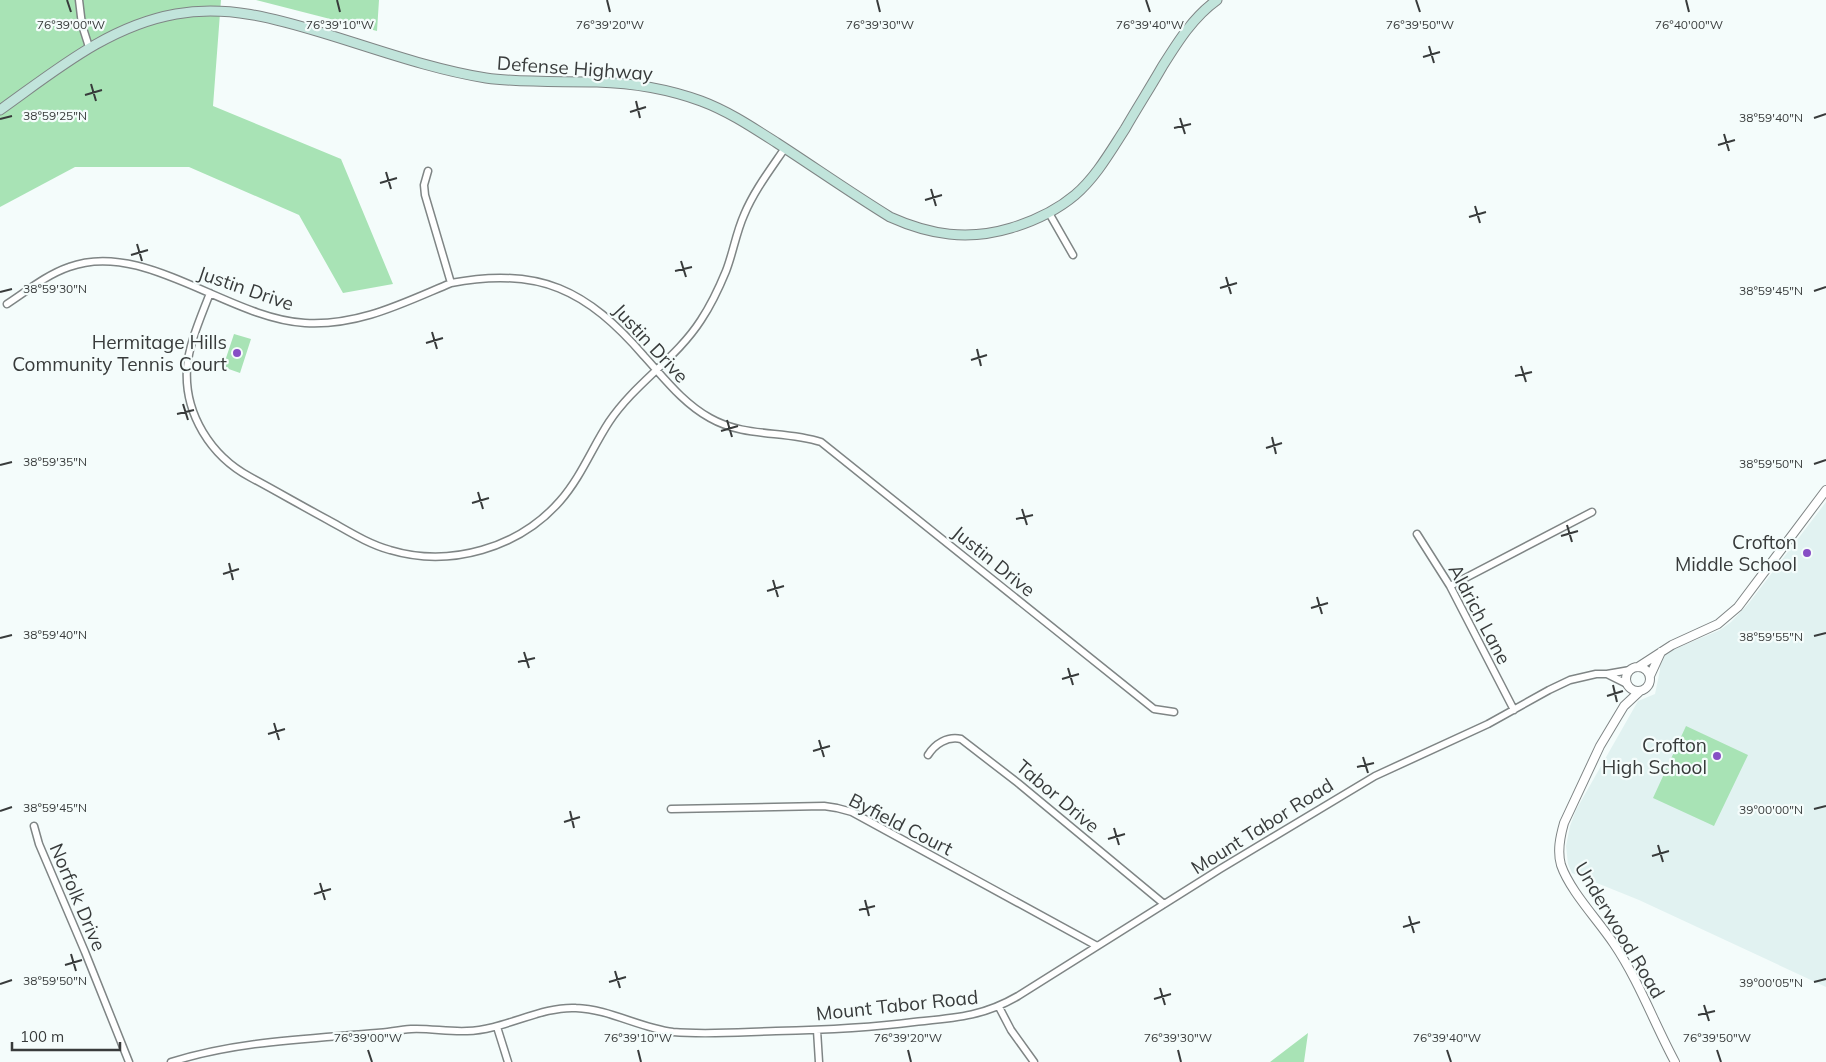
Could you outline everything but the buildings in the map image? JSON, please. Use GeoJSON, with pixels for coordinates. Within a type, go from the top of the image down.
{"type":"FeatureCollection","features":[{"type":"Feature","properties":{"kind":"main road","name":"Defense Highway"},"geometry":{"type":"LineString","coordinates":[[0,110],[89,48],[123,29],[163,16],[198,11],[235,11],[280,20],[427,64],[486,78],[626,84],[666,91],[700,101],[745,122],[890,217],[925,230],[959,236],[990,233],[1020,226],[1049,213],[1075,195],[1106,160],[1183,34],[1217,0]]}},
{"type":"Feature","properties":{"kind":"street"},"geometry":{"type":"LineString","coordinates":[[78,0],[82,25],[89,48]]}},
{"type":"Feature","properties":{"kind":"street"},"geometry":{"type":"LineString","coordinates":[[210,293],[192,343],[187,369],[188,386],[193,412],[203,432],[210,443],[226,460],[247,475],[362,539],[384,548],[402,553],[430,556],[464,554],[500,544],[520,534],[533,526],[559,503],[578,478],[596,442],[613,416],[628,398],[667,362],[693,332],[706,312],[726,271],[743,217],[752,198],[785,148]]}},
{"type":"Feature","properties":{"kind":"street"},"geometry":{"type":"LineString","coordinates":[[428,171],[424,185],[425,195],[451,283]]}},
{"type":"Feature","properties":{"kind":"street"},"geometry":{"type":"LineString","coordinates":[[1049,213],[1072,255]]}},
{"type":"Feature","properties":{"kind":"street","name":"Justin Drive"},"geometry":{"type":"LineString","coordinates":[[7,304],[57,272],[70,266],[100,261],[134,264],[271,317],[304,323],[360,319],[451,283],[482,278],[522,279],[544,283],[574,294],[609,318],[686,401],[710,418],[750,432],[800,436],[821,442],[1154,709],[1174,712]]}},
{"type":"Feature","properties":{"kind":"street"},"geometry":{"type":"LineString","coordinates":[[1627,685],[1626,677],[1630,670],[1638,667],[1672,645],[1718,624],[1738,607],[1826,490]]}},
{"type":"Feature","properties":{"kind":"street"},"geometry":{"type":"LineString","coordinates":[[1450,586],[1592,512]]}},
{"type":"Feature","properties":{"kind":"street","name":"Aldrich Lane"},"geometry":{"type":"LineString","coordinates":[[1417,534],[1450,586],[1514,710]]}},
{"type":"Feature","properties":{"kind":"street"},"geometry":{"type":"LineString","coordinates":[[1607,674],[1633,690],[1640,691],[1647,688],[1650,676],[1661,652]]}},
{"type":"Feature","properties":{"kind":"street"},"geometry":{"type":"LineString","coordinates":[[1638,667],[1646,669],[1650,676]]}},
{"type":"Feature","properties":{"kind":"street","name":"Mount Tabor Road"},"geometry":{"type":"LineString","coordinates":[[172,1062],[207,1053],[295,1039],[411,1029],[467,1032],[497,1027],[556,1010],[573,1008],[595,1010],[671,1032],[707,1033],[817,1030],[887,1025],[957,1017],[988,1011],[1000,1007],[1164,904],[1375,776],[1488,724],[1570,680],[1596,674],[1630,670]]}},
{"type":"Feature","properties":{"kind":"street","name":"Underwood Road"},"geometry":{"type":"LineString","coordinates":[[1624,706],[1627,685]]}},
{"type":"Feature","properties":{"kind":"street","name":"Underwood Road"},"geometry":{"type":"LineString","coordinates":[[1640,691],[1624,706],[1600,746],[1570,809],[1561,836],[1559,856],[1573,887],[1614,944],[1627,966],[1675,1062]]}},
{"type":"Feature","properties":{"kind":"street","name":"Tabor Drive"},"geometry":{"type":"LineString","coordinates":[[928,755],[936,745],[943,741],[954,738],[961,739],[1018,783],[1164,904]]}},
{"type":"Feature","properties":{"kind":"street","name":"Byfield Court"},"geometry":{"type":"LineString","coordinates":[[671,809],[824,806],[852,812],[1097,946]]}},
{"type":"Feature","properties":{"kind":"street","name":"Norfolk Drive"},"geometry":{"type":"LineString","coordinates":[[34,826],[39,844],[129,1062]]}},
{"type":"Feature","properties":{"kind":"street"},"geometry":{"type":"LineString","coordinates":[[1000,1007],[1011,1030],[1034,1062]]}},
{"type":"Feature","properties":{"kind":"street"},"geometry":{"type":"LineString","coordinates":[[497,1027],[508,1062]]}},
{"type":"Feature","properties":{"kind":"street"},"geometry":{"type":"LineString","coordinates":[[817,1030],[819,1062]]}},
{"type":"Feature","properties":{"kind":"shaded area","name":"Crofton High School"},"geometry":{"type":"Polygon","coordinates":[[[1826,502],[1826,987],[1639,900],[1572,873],[1568,864],[1566,846],[1576,810],[1638,701],[1655,694],[1660,670],[1660,659],[1670,651],[1720,630],[1731,622],[1749,603],[1826,502]]]}},
{"type":"Feature","properties":{"kind":"green space"},"geometry":{"type":"Polygon","coordinates":[[[0,0],[221,0],[213,106],[341,159],[393,284],[343,293],[299,215],[189,167],[75,167],[0,207],[0,0]]]}},
{"type":"Feature","properties":{"kind":"green space"},"geometry":{"type":"Polygon","coordinates":[[[256,0],[379,0],[377,31],[256,0]]]}},
{"type":"Feature","properties":{"kind":"green space","name":"Hermitage Hills Community Tennis Court"},"geometry":{"type":"Polygon","coordinates":[[[234,334],[251,339],[240,373],[223,367],[234,334]]]}},
{"type":"Feature","properties":{"kind":"green space"},"geometry":{"type":"Polygon","coordinates":[[[1686,726],[1748,755],[1714,826],[1653,798],[1686,726]]]}},
{"type":"Feature","properties":{"kind":"green space"},"geometry":{"type":"Polygon","coordinates":[[[1308,1033],[1304,1062],[1270,1062],[1308,1033]]]}},
{"type":"Feature","properties":{"kind":"place","name":"Hermitage Hills Community Tennis Court"},"geometry":{"type":"Point","coordinates":[237,353]}},
{"type":"Feature","properties":{"kind":"place","name":"Crofton Middle School"},"geometry":{"type":"Point","coordinates":[1807,553]}},
{"type":"Feature","properties":{"kind":"place","name":"Crofton High School"},"geometry":{"type":"Point","coordinates":[1717,756]}}]}
